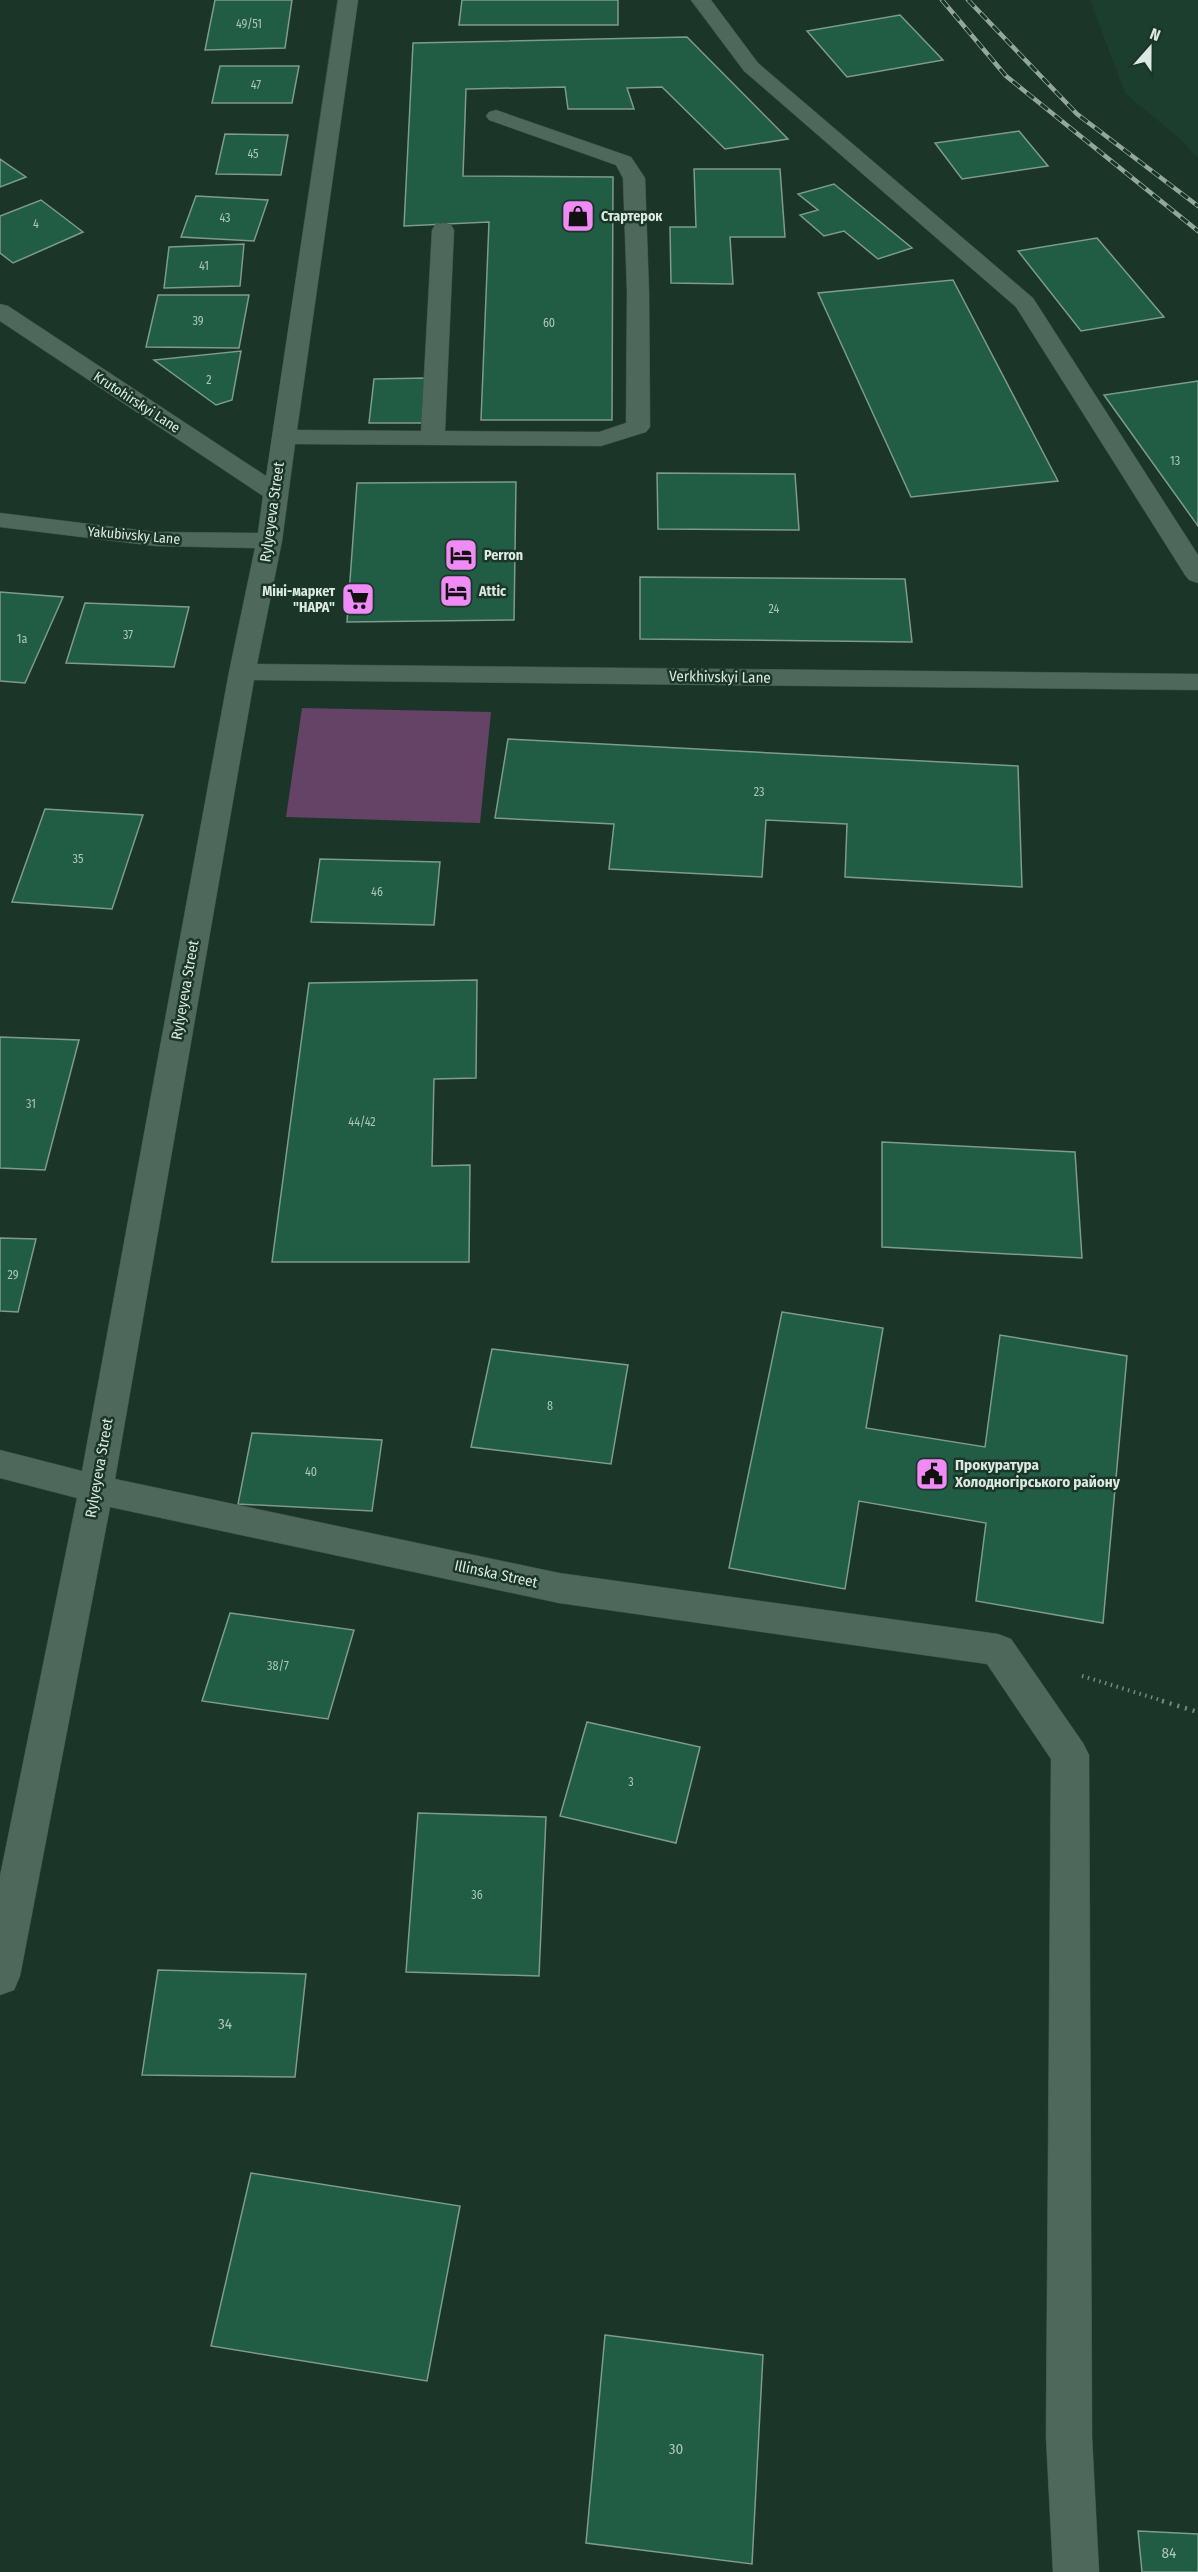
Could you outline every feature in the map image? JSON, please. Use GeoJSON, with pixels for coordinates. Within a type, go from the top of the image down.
{"type":"FeatureCollection","features":[{"type":"Feature","properties":{"kind":"street","name":"Rylyeyeva Street"},"geometry":{"type":"LineString","coordinates":[[0,1976],[96,1489],[242,672],[269,541],[348,0]]}},
{"type":"Feature","properties":{"kind":"street"},"geometry":{"type":"LineString","coordinates":[[701,0],[751,67],[1025,303],[1198,575]]}},
{"type":"Feature","properties":{"kind":"street"},"geometry":{"type":"LineString","coordinates":[[283,437],[601,439],[638,427],[638,292],[634,178],[624,161],[496,116]]}},
{"type":"Feature","properties":{"kind":"street"},"geometry":{"type":"LineString","coordinates":[[433,438],[442,230]]}},
{"type":"Feature","properties":{"kind":"street","name":"Krutohirskyi Lane"},"geometry":{"type":"LineString","coordinates":[[0,311],[275,493]]}},
{"type":"Feature","properties":{"kind":"street","name":"Yakubivsky Lane"},"geometry":{"type":"LineString","coordinates":[[0,520],[155,539],[269,541]]}},
{"type":"Feature","properties":{"kind":"street","name":"Verkhivskyi Lane"},"geometry":{"type":"LineString","coordinates":[[242,672],[1198,682]]}},
{"type":"Feature","properties":{"kind":"street","name":"Illinska Street"},"geometry":{"type":"LineString","coordinates":[[0,1464],[96,1489],[559,1588],[998,1650],[1070,1755],[1069,2437],[1076,2572]]}},
{"type":"Feature","properties":{"kind":"path"},"geometry":{"type":"LineString","coordinates":[[1098,1681],[1198,1712]]}},
{"type":"Feature","properties":{"kind":"shaded area"},"geometry":{"type":"Polygon","coordinates":[[[1090,0],[1198,0],[1198,158],[1181,140],[1125,93],[1090,0]]]}},
{"type":"Feature","properties":{"kind":"shaded area"},"geometry":{"type":"Polygon","coordinates":[[[302,708],[491,712],[480,823],[286,817],[302,708]]]}},
{"type":"Feature","properties":{"kind":"building"},"geometry":{"type":"Polygon","coordinates":[[[215,0],[292,0],[285,48],[205,50],[215,0]]]}},
{"type":"Feature","properties":{"kind":"building"},"geometry":{"type":"Polygon","coordinates":[[[462,0],[618,0],[618,25],[459,25],[462,0]]]}},
{"type":"Feature","properties":{"kind":"building"},"geometry":{"type":"Polygon","coordinates":[[[900,15],[943,60],[847,77],[807,31],[900,15]]]}},
{"type":"Feature","properties":{"kind":"building"},"geometry":{"type":"Polygon","coordinates":[[[687,37],[788,139],[725,149],[662,87],[627,88],[634,109],[568,109],[565,87],[466,89],[463,176],[613,177],[612,420],[481,420],[489,222],[404,226],[413,43],[687,37]]]}},
{"type":"Feature","properties":{"kind":"building"},"geometry":{"type":"Polygon","coordinates":[[[220,66],[299,66],[292,103],[212,103],[220,66]]]}},
{"type":"Feature","properties":{"kind":"building"},"geometry":{"type":"Polygon","coordinates":[[[1019,131],[1048,166],[962,179],[935,143],[1019,131]]]}},
{"type":"Feature","properties":{"kind":"building"},"geometry":{"type":"Polygon","coordinates":[[[225,134],[288,135],[281,175],[216,174],[225,134]]]}},
{"type":"Feature","properties":{"kind":"building"},"geometry":{"type":"Polygon","coordinates":[[[0,159],[26,177],[0,187],[0,159]]]}},
{"type":"Feature","properties":{"kind":"building"},"geometry":{"type":"Polygon","coordinates":[[[694,169],[780,169],[785,237],[730,237],[733,284],[671,283],[670,227],[696,227],[694,169]]]}},
{"type":"Feature","properties":{"kind":"building"},"geometry":{"type":"Polygon","coordinates":[[[834,184],[912,248],[878,259],[844,231],[824,236],[800,215],[818,210],[798,194],[834,184]]]}},
{"type":"Feature","properties":{"kind":"building"},"geometry":{"type":"Polygon","coordinates":[[[196,196],[268,200],[254,241],[181,237],[196,196]]]}},
{"type":"Feature","properties":{"kind":"building"},"geometry":{"type":"Polygon","coordinates":[[[41,200],[83,232],[13,263],[0,253],[0,216],[41,200]]]}},
{"type":"Feature","properties":{"kind":"building"},"geometry":{"type":"Polygon","coordinates":[[[1097,238],[1164,317],[1081,331],[1018,251],[1097,238]]]}},
{"type":"Feature","properties":{"kind":"building"},"geometry":{"type":"Polygon","coordinates":[[[244,244],[240,286],[164,288],[169,247],[244,244]]]}},
{"type":"Feature","properties":{"kind":"building"},"geometry":{"type":"Polygon","coordinates":[[[953,280],[1058,481],[911,497],[818,293],[953,280]]]}},
{"type":"Feature","properties":{"kind":"building"},"geometry":{"type":"Polygon","coordinates":[[[158,295],[249,295],[239,348],[146,347],[158,295]]]}},
{"type":"Feature","properties":{"kind":"building"},"geometry":{"type":"Polygon","coordinates":[[[241,351],[232,400],[216,405],[154,360],[241,351]]]}},
{"type":"Feature","properties":{"kind":"building"},"geometry":{"type":"Polygon","coordinates":[[[426,378],[422,423],[369,423],[374,379],[426,378]]]}},
{"type":"Feature","properties":{"kind":"building"},"geometry":{"type":"Polygon","coordinates":[[[1198,381],[1198,526],[1104,395],[1198,381]]]}},
{"type":"Feature","properties":{"kind":"building"},"geometry":{"type":"Polygon","coordinates":[[[657,473],[795,474],[799,530],[658,529],[657,473]]]}},
{"type":"Feature","properties":{"kind":"building"},"geometry":{"type":"Polygon","coordinates":[[[516,482],[514,620],[347,622],[357,483],[516,482]]]}},
{"type":"Feature","properties":{"kind":"building"},"geometry":{"type":"Polygon","coordinates":[[[640,577],[905,579],[912,642],[640,639],[640,577]]]}},
{"type":"Feature","properties":{"kind":"building"},"geometry":{"type":"Polygon","coordinates":[[[0,592],[63,597],[25,683],[0,681],[0,592]]]}},
{"type":"Feature","properties":{"kind":"building"},"geometry":{"type":"Polygon","coordinates":[[[85,603],[189,607],[174,667],[66,663],[85,603]]]}},
{"type":"Feature","properties":{"kind":"building"},"geometry":{"type":"Polygon","coordinates":[[[508,739],[1018,766],[1022,887],[845,877],[847,824],[766,820],[762,877],[609,869],[614,824],[495,818],[508,739]]]}},
{"type":"Feature","properties":{"kind":"building"},"geometry":{"type":"Polygon","coordinates":[[[45,809],[143,815],[112,909],[12,902],[45,809]]]}},
{"type":"Feature","properties":{"kind":"building"},"geometry":{"type":"Polygon","coordinates":[[[320,859],[440,862],[434,925],[311,922],[320,859]]]}},
{"type":"Feature","properties":{"kind":"building"},"geometry":{"type":"Polygon","coordinates":[[[477,980],[476,1078],[434,1079],[432,1166],[470,1165],[469,1262],[272,1262],[309,983],[477,980]]]}},
{"type":"Feature","properties":{"kind":"building"},"geometry":{"type":"Polygon","coordinates":[[[0,1037],[79,1040],[45,1170],[0,1168],[0,1037]]]}},
{"type":"Feature","properties":{"kind":"building"},"geometry":{"type":"Polygon","coordinates":[[[882,1142],[1075,1152],[1082,1258],[882,1247],[882,1142]]]}},
{"type":"Feature","properties":{"kind":"building"},"geometry":{"type":"Polygon","coordinates":[[[0,1238],[36,1239],[18,1312],[0,1311],[0,1238]]]}},
{"type":"Feature","properties":{"kind":"building","name":"Прокуратура Холодногірського району"},"geometry":{"type":"Polygon","coordinates":[[[782,1312],[883,1328],[866,1428],[985,1447],[1000,1335],[1127,1356],[1103,1623],[976,1601],[986,1523],[859,1501],[845,1589],[729,1568],[782,1312]]]}},
{"type":"Feature","properties":{"kind":"building"},"geometry":{"type":"Polygon","coordinates":[[[492,1349],[628,1365],[611,1464],[471,1447],[492,1349]]]}},
{"type":"Feature","properties":{"kind":"building"},"geometry":{"type":"Polygon","coordinates":[[[252,1433],[382,1440],[372,1511],[238,1504],[252,1433]]]}},
{"type":"Feature","properties":{"kind":"building"},"geometry":{"type":"Polygon","coordinates":[[[230,1613],[354,1630],[328,1719],[202,1701],[230,1613]]]}},
{"type":"Feature","properties":{"kind":"building"},"geometry":{"type":"Polygon","coordinates":[[[587,1722],[700,1747],[676,1843],[560,1816],[587,1722]]]}},
{"type":"Feature","properties":{"kind":"building"},"geometry":{"type":"Polygon","coordinates":[[[418,1813],[546,1817],[539,1976],[406,1972],[418,1813]]]}},
{"type":"Feature","properties":{"kind":"building"},"geometry":{"type":"Polygon","coordinates":[[[158,1970],[306,1974],[295,2077],[142,2075],[158,1970]]]}},
{"type":"Feature","properties":{"kind":"building"},"geometry":{"type":"Polygon","coordinates":[[[251,2173],[460,2206],[427,2381],[211,2346],[251,2173]]]}},
{"type":"Feature","properties":{"kind":"building"},"geometry":{"type":"Polygon","coordinates":[[[605,2335],[763,2355],[752,2564],[586,2543],[605,2335]]]}},
{"type":"Feature","properties":{"kind":"building"},"geometry":{"type":"Polygon","coordinates":[[[1138,2531],[1198,2534],[1198,2572],[1142,2572],[1138,2531]]]}},
{"type":"Feature","properties":{"kind":"railway"},"geometry":{"type":"LineString","coordinates":[[942,0],[1006,76],[1198,231]]}},
{"type":"Feature","properties":{"kind":"railway"},"geometry":{"type":"LineString","coordinates":[[968,0],[1077,114],[1198,206]]}},
{"type":"Feature","properties":{"kind":"place","name":"Стартерок"},"geometry":{"type":"Point","coordinates":[578,216]}},
{"type":"Feature","properties":{"kind":"place","name":"Perron"},"geometry":{"type":"Point","coordinates":[461,555]}},
{"type":"Feature","properties":{"kind":"place","name":"Attic"},"geometry":{"type":"Point","coordinates":[456,591]}},
{"type":"Feature","properties":{"kind":"place","name":"Міні-маркет \"НАРА\""},"geometry":{"type":"Point","coordinates":[358,599]}},
{"type":"Feature","properties":{"kind":"place","name":"Прокуратура Холодногірського району"},"geometry":{"type":"Point","coordinates":[932,1474]}}]}
